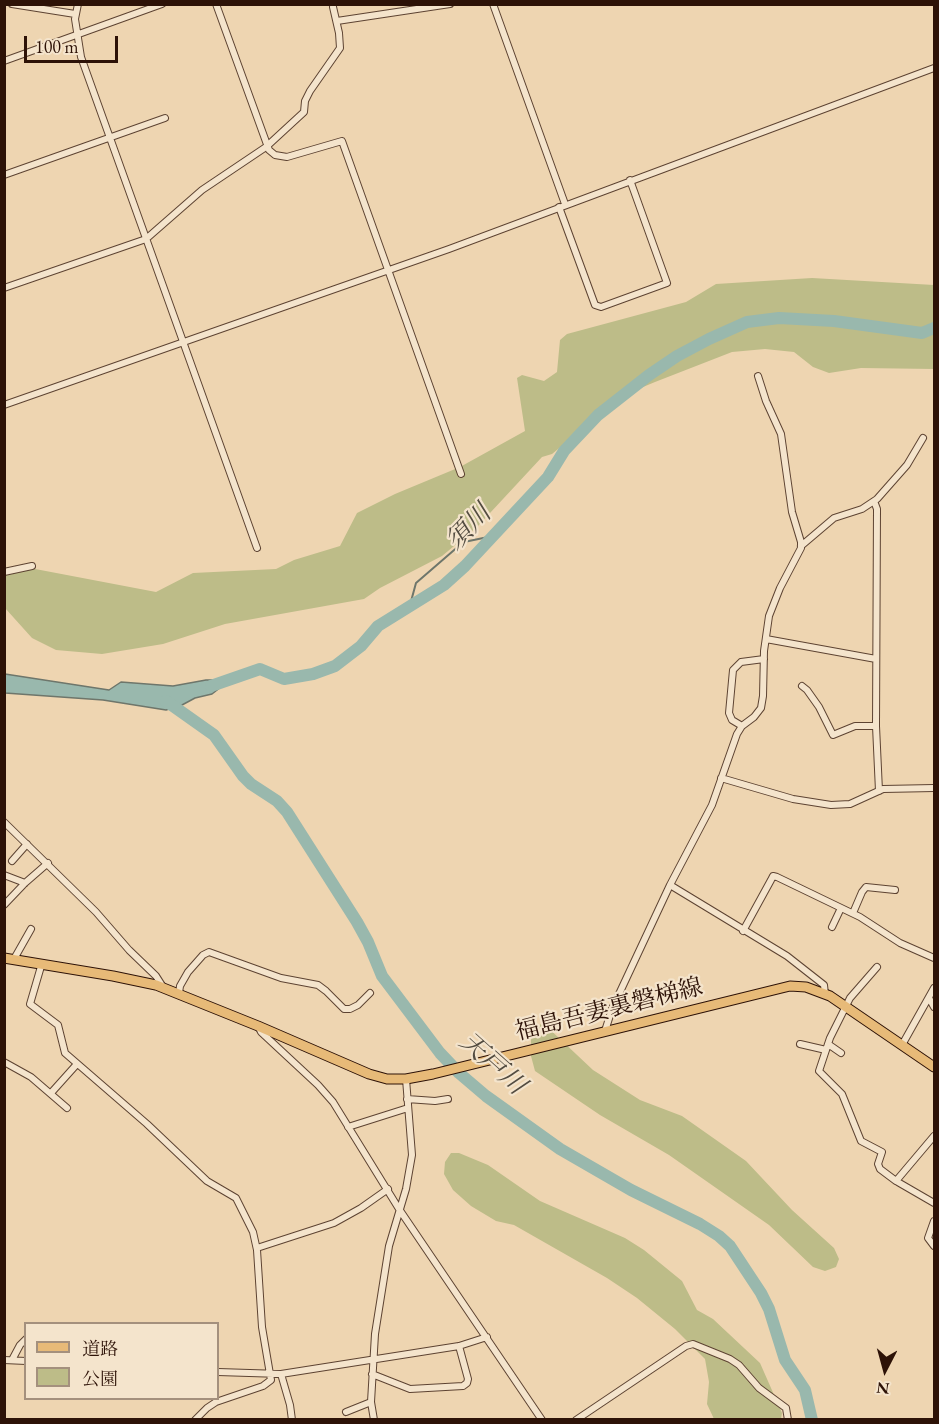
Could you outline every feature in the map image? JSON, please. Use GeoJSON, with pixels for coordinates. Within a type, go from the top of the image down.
{"type":"FeatureCollection","features":[{"type":"Feature","properties":{"kind":"main road","name":"福島吾妻裏磐梯線"},"geometry":{"type":"LineString","coordinates":[[9,959],[113,976],[164,988],[369,1074],[387,1079],[406,1079],[434,1074],[790,986],[806,987],[825,994],[934,1067]]}},
{"type":"Feature","properties":{"kind":"street"},"geometry":{"type":"LineString","coordinates":[[12,4],[75,14]]}},
{"type":"Feature","properties":{"kind":"street"},"geometry":{"type":"LineString","coordinates":[[78,4],[75,14],[81,57],[257,548]]}},
{"type":"Feature","properties":{"kind":"street"},"geometry":{"type":"LineString","coordinates":[[4,61],[162,4]]}},
{"type":"Feature","properties":{"kind":"street"},"geometry":{"type":"LineString","coordinates":[[216,4],[266,147],[275,155],[287,157],[342,141],[461,474]]}},
{"type":"Feature","properties":{"kind":"street"},"geometry":{"type":"LineString","coordinates":[[337,21],[450,4]]}},
{"type":"Feature","properties":{"kind":"street"},"geometry":{"type":"LineString","coordinates":[[493,4],[595,305],[601,307],[667,283],[630,180]]}},
{"type":"Feature","properties":{"kind":"street"},"geometry":{"type":"LineString","coordinates":[[4,288],[146,239],[202,190],[266,147],[304,112],[305,101],[310,91],[322,71],[338,53],[340,42],[333,7]]}},
{"type":"Feature","properties":{"kind":"street"},"geometry":{"type":"LineString","coordinates":[[4,405],[471,241],[562,205],[934,68]]}},
{"type":"Feature","properties":{"kind":"street"},"geometry":{"type":"LineString","coordinates":[[4,175],[165,118]]}},
{"type":"Feature","properties":{"kind":"street"},"geometry":{"type":"LineString","coordinates":[[759,376],[766,401],[780,434],[792,512],[801,546]]}},
{"type":"Feature","properties":{"kind":"street"},"geometry":{"type":"LineString","coordinates":[[605,1031],[609,1016],[670,885],[709,811],[737,734],[742,726],[756,715],[762,705],[764,659],[771,609],[801,546],[834,518],[862,509],[874,501],[908,465],[923,438]]}},
{"type":"Feature","properties":{"kind":"street"},"geometry":{"type":"LineString","coordinates":[[874,501],[877,508],[876,726],[879,791]]}},
{"type":"Feature","properties":{"kind":"street"},"geometry":{"type":"LineString","coordinates":[[4,572],[32,566]]}},
{"type":"Feature","properties":{"kind":"street"},"geometry":{"type":"LineString","coordinates":[[766,639],[876,659]]}},
{"type":"Feature","properties":{"kind":"street"},"geometry":{"type":"LineString","coordinates":[[742,726],[732,720],[729,712],[733,670],[741,663],[764,659]]}},
{"type":"Feature","properties":{"kind":"street"},"geometry":{"type":"LineString","coordinates":[[802,686],[819,707],[833,735],[855,726],[876,726]]}},
{"type":"Feature","properties":{"kind":"street"},"geometry":{"type":"LineString","coordinates":[[722,778],[793,799],[831,806],[850,804],[891,788],[934,788]]}},
{"type":"Feature","properties":{"kind":"street"},"geometry":{"type":"LineString","coordinates":[[4,822],[48,863],[156,976],[164,988]]}},
{"type":"Feature","properties":{"kind":"street"},"geometry":{"type":"LineString","coordinates":[[12,861],[27,844]]}},
{"type":"Feature","properties":{"kind":"street"},"geometry":{"type":"LineString","coordinates":[[4,905],[48,863]]}},
{"type":"Feature","properties":{"kind":"street"},"geometry":{"type":"LineString","coordinates":[[4,875],[25,883]]}},
{"type":"Feature","properties":{"kind":"street"},"geometry":{"type":"LineString","coordinates":[[743,931],[773,876],[853,913],[900,943],[934,958]]}},
{"type":"Feature","properties":{"kind":"street"},"geometry":{"type":"LineString","coordinates":[[670,885],[787,956],[824,986],[825,994]]}},
{"type":"Feature","properties":{"kind":"street"},"geometry":{"type":"LineString","coordinates":[[853,913],[866,887],[895,890]]}},
{"type":"Feature","properties":{"kind":"street"},"geometry":{"type":"LineString","coordinates":[[832,927],[841,908]]}},
{"type":"Feature","properties":{"kind":"street"},"geometry":{"type":"LineString","coordinates":[[9,959],[31,929]]}},
{"type":"Feature","properties":{"kind":"street"},"geometry":{"type":"LineString","coordinates":[[179,993],[180,986],[188,972],[203,955],[209,952],[281,978],[318,985],[344,1009],[358,1005],[370,993]]}},
{"type":"Feature","properties":{"kind":"street"},"geometry":{"type":"LineString","coordinates":[[42,963],[30,1004],[58,1025],[65,1053],[147,1124],[207,1181],[237,1200],[254,1232],[262,1327],[271,1380],[263,1386],[216,1402],[195,1419]]}},
{"type":"Feature","properties":{"kind":"street"},"geometry":{"type":"LineString","coordinates":[[877,967],[850,998],[827,1047],[819,1071],[842,1094],[861,1141],[882,1152],[878,1167],[896,1181],[934,1203]]}},
{"type":"Feature","properties":{"kind":"street"},"geometry":{"type":"LineString","coordinates":[[902,1045],[934,988]]}},
{"type":"Feature","properties":{"kind":"street"},"geometry":{"type":"LineString","coordinates":[[929,998],[934,1007]]}},
{"type":"Feature","properties":{"kind":"street"},"geometry":{"type":"LineString","coordinates":[[258,1026],[261,1032],[325,1092],[399,1209],[542,1419]]}},
{"type":"Feature","properties":{"kind":"street"},"geometry":{"type":"LineString","coordinates":[[800,1044],[827,1047],[840,1053]]}},
{"type":"Feature","properties":{"kind":"street"},"geometry":{"type":"LineString","coordinates":[[4,1062],[26,1074],[67,1108]]}},
{"type":"Feature","properties":{"kind":"street"},"geometry":{"type":"LineString","coordinates":[[51,1093],[77,1064]]}},
{"type":"Feature","properties":{"kind":"street"},"geometry":{"type":"LineString","coordinates":[[374,1419],[371,1402],[372,1361],[388,1252],[406,1188],[412,1155],[406,1079]]}},
{"type":"Feature","properties":{"kind":"street"},"geometry":{"type":"LineString","coordinates":[[407,1099],[435,1101],[448,1099]]}},
{"type":"Feature","properties":{"kind":"street"},"geometry":{"type":"LineString","coordinates":[[348,1127],[408,1108]]}},
{"type":"Feature","properties":{"kind":"street"},"geometry":{"type":"LineString","coordinates":[[896,1181],[934,1136]]}},
{"type":"Feature","properties":{"kind":"street"},"geometry":{"type":"LineString","coordinates":[[257,1248],[334,1223],[388,1189]]}},
{"type":"Feature","properties":{"kind":"street"},"geometry":{"type":"LineString","coordinates":[[934,1221],[928,1240],[934,1246]]}},
{"type":"Feature","properties":{"kind":"street"},"geometry":{"type":"LineString","coordinates":[[219,1372],[281,1374],[459,1346],[487,1337]]}},
{"type":"Feature","properties":{"kind":"street"},"geometry":{"type":"LineString","coordinates":[[12,1360],[24,1342]]}},
{"type":"Feature","properties":{"kind":"street"},"geometry":{"type":"LineString","coordinates":[[576,1419],[693,1344],[737,1363],[759,1388],[786,1408],[788,1419]]}},
{"type":"Feature","properties":{"kind":"street"},"geometry":{"type":"LineString","coordinates":[[372,1374],[407,1389],[463,1386],[467,1383],[468,1377],[459,1346]]}},
{"type":"Feature","properties":{"kind":"street"},"geometry":{"type":"LineString","coordinates":[[4,1360],[24,1361]]}},
{"type":"Feature","properties":{"kind":"street"},"geometry":{"type":"LineString","coordinates":[[281,1374],[292,1419]]}},
{"type":"Feature","properties":{"kind":"street"},"geometry":{"type":"LineString","coordinates":[[346,1412],[371,1402]]}},
{"type":"Feature","properties":{"kind":"green space"},"geometry":{"type":"Polygon","coordinates":[[[812,278],[934,285],[934,369],[861,368],[829,373],[813,367],[794,352],[765,349],[732,352],[655,382],[624,395],[552,454],[542,457],[477,527],[442,556],[380,588],[364,599],[225,624],[163,644],[102,654],[56,650],[32,638],[5,608],[5,572],[30,568],[156,592],[193,573],[276,569],[294,560],[340,546],[357,513],[395,494],[460,467],[525,431],[517,378],[522,375],[544,381],[557,372],[560,340],[567,334],[686,302],[716,284],[812,278]]]}},
{"type":"Feature","properties":{"kind":"green space"},"geometry":{"type":"Polygon","coordinates":[[[543,1023],[593,1070],[640,1100],[682,1116],[746,1161],[792,1210],[834,1248],[839,1259],[836,1267],[825,1271],[813,1267],[769,1225],[669,1155],[600,1115],[535,1071],[531,1056],[531,1040],[534,1028],[543,1023]]]}},
{"type":"Feature","properties":{"kind":"green space"},"geometry":{"type":"Polygon","coordinates":[[[451,1153],[459,1153],[488,1165],[540,1201],[625,1238],[644,1250],[682,1281],[697,1310],[713,1319],[760,1363],[782,1413],[781,1419],[714,1419],[707,1404],[709,1382],[705,1359],[675,1329],[637,1298],[607,1278],[514,1225],[496,1221],[471,1206],[453,1190],[444,1174],[445,1162],[451,1153]]]}},
{"type":"Feature","properties":{"kind":"water"},"geometry":{"type":"Polygon","coordinates":[[[5,674],[109,690],[121,682],[173,686],[206,680],[230,680],[212,694],[195,698],[166,710],[103,700],[5,693],[5,674]]]}},
{"type":"Feature","properties":{"kind":"waterway","name":"須川"},"geometry":{"type":"LineString","coordinates":[[211,686],[260,669],[284,679],[313,674],[335,666],[361,646],[378,626],[444,585],[465,566],[548,477],[564,451],[598,415],[649,375],[677,356],[709,339],[747,322],[779,318],[834,321],[922,333],[934,328]]}},
{"type":"Feature","properties":{"kind":"waterway"},"geometry":{"type":"LineString","coordinates":[[410,605],[416,583],[453,551],[464,542],[493,536]]}},
{"type":"Feature","properties":{"kind":"waterway","name":"天戸川"},"geometry":{"type":"LineString","coordinates":[[166,701],[214,735],[243,776],[277,801],[287,812],[357,922],[382,976],[440,1053],[459,1073],[486,1096],[560,1149],[631,1190],[700,1224],[730,1246],[769,1309],[785,1360],[805,1390],[812,1420]]}}]}
